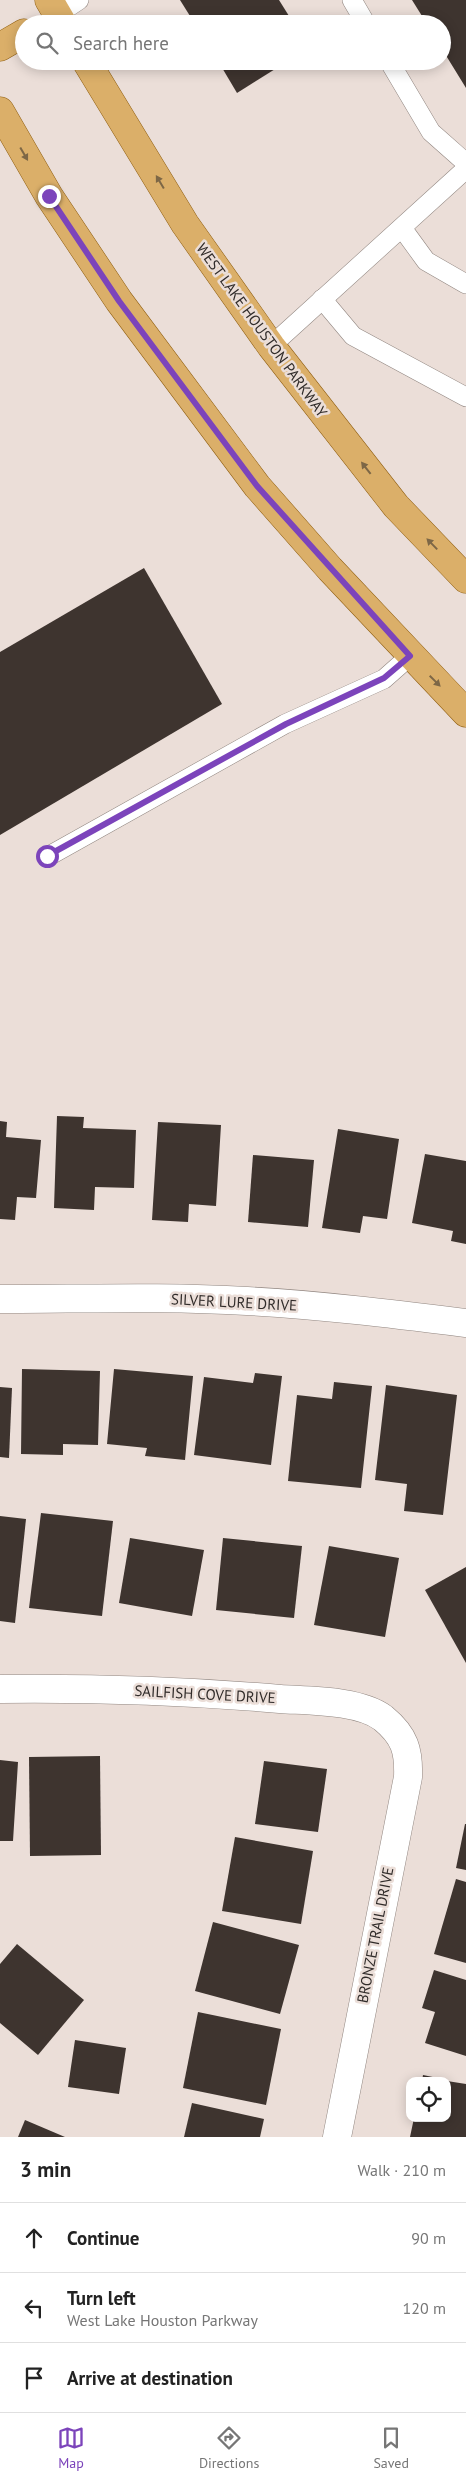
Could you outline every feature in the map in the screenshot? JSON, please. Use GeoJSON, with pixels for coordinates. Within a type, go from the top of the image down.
{"type":"FeatureCollection","features":[{"type":"Feature","properties":{"kind":"main road"},"geometry":{"type":"LineString","coordinates":[[0,47],[15,38]]}},
{"type":"Feature","properties":{"kind":"main road","name":"WEST LAKE HOUSTON PARKWAY"},"geometry":{"type":"LineString","coordinates":[[91,70],[185,224],[270,346],[396,506],[466,579]]}},
{"type":"Feature","properties":{"kind":"main road"},"geometry":{"type":"LineString","coordinates":[[0,112],[49,196],[119,301],[251,478],[330,570],[410,656],[466,712]]}},
{"type":"Feature","properties":{"kind":"street","name":"SILVER LURE DRIVE"},"geometry":{"type":"LineString","coordinates":[[0,1299],[172,1298],[245,1301],[329,1307],[466,1323]]}},
{"type":"Feature","properties":{"kind":"street","name":"SAILFISH COVE DRIVE"},"geometry":{"type":"LineString","coordinates":[[0,1689],[198,1692],[349,1704],[382,1718],[399,1735]]}},
{"type":"Feature","properties":{"kind":"street","name":"BRONZE TRAIL DRIVE"},"geometry":{"type":"LineString","coordinates":[[337,2137],[408,1778],[408,1753],[399,1735]]}},
{"type":"Feature","properties":{"kind":"lane"},"geometry":{"type":"LineString","coordinates":[[352,0],[361,15]]}},
{"type":"Feature","properties":{"kind":"lane"},"geometry":{"type":"LineString","coordinates":[[393,70],[431,132],[466,162]]}},
{"type":"Feature","properties":{"kind":"lane"},"geometry":{"type":"LineString","coordinates":[[270,346],[466,169]]}},
{"type":"Feature","properties":{"kind":"lane"},"geometry":{"type":"LineString","coordinates":[[402,228],[426,261],[466,284]]}},
{"type":"Feature","properties":{"kind":"lane"},"geometry":{"type":"LineString","coordinates":[[322,299],[353,336],[466,397]]}},
{"type":"Feature","properties":{"kind":"lane"},"geometry":{"type":"LineString","coordinates":[[47,856],[286,724],[384,678],[410,656]]}},
{"type":"Feature","properties":{"kind":"building"},"geometry":{"type":"Polygon","coordinates":[[[180,0],[279,0],[288,15],[189,15],[180,0]]]}},
{"type":"Feature","properties":{"kind":"building"},"geometry":{"type":"Polygon","coordinates":[[[412,0],[466,0],[466,88],[451,64],[451,15],[421,15],[412,0]]]}},
{"type":"Feature","properties":{"kind":"building"},"geometry":{"type":"Polygon","coordinates":[[[223,70],[274,70],[237,93],[223,70]]]}},
{"type":"Feature","properties":{"kind":"building"},"geometry":{"type":"Polygon","coordinates":[[[144,568],[222,704],[0,835],[0,652],[144,568]]]}},
{"type":"Feature","properties":{"kind":"building"},"geometry":{"type":"Polygon","coordinates":[[[57,1116],[84,1117],[83,1128],[136,1130],[134,1188],[95,1187],[94,1210],[54,1208],[57,1116]]]}},
{"type":"Feature","properties":{"kind":"building"},"geometry":{"type":"Polygon","coordinates":[[[0,1121],[7,1122],[6,1137],[41,1140],[36,1198],[17,1197],[15,1220],[0,1219],[0,1121]]]}},
{"type":"Feature","properties":{"kind":"building"},"geometry":{"type":"Polygon","coordinates":[[[158,1122],[221,1125],[216,1206],[189,1204],[188,1222],[152,1220],[158,1122]]]}},
{"type":"Feature","properties":{"kind":"building"},"geometry":{"type":"Polygon","coordinates":[[[338,1129],[399,1139],[387,1219],[363,1216],[360,1233],[322,1228],[338,1129]]]}},
{"type":"Feature","properties":{"kind":"building"},"geometry":{"type":"Polygon","coordinates":[[[425,1154],[466,1161],[466,1244],[451,1241],[453,1231],[412,1223],[425,1154]]]}},
{"type":"Feature","properties":{"kind":"building"},"geometry":{"type":"Polygon","coordinates":[[[253,1155],[314,1160],[308,1227],[248,1222],[253,1155]]]}},
{"type":"Feature","properties":{"kind":"building"},"geometry":{"type":"Polygon","coordinates":[[[22,1369],[100,1371],[98,1445],[63,1444],[63,1455],[21,1454],[22,1369]]]}},
{"type":"Feature","properties":{"kind":"building"},"geometry":{"type":"Polygon","coordinates":[[[114,1369],[193,1376],[185,1460],[145,1456],[147,1448],[107,1444],[114,1369]]]}},
{"type":"Feature","properties":{"kind":"building"},"geometry":{"type":"Polygon","coordinates":[[[255,1373],[282,1376],[271,1465],[194,1455],[204,1377],[253,1383],[255,1373]]]}},
{"type":"Feature","properties":{"kind":"building"},"geometry":{"type":"Polygon","coordinates":[[[334,1382],[372,1386],[361,1488],[288,1481],[297,1395],[332,1399],[334,1382]]]}},
{"type":"Feature","properties":{"kind":"building"},"geometry":{"type":"Polygon","coordinates":[[[386,1385],[457,1395],[443,1515],[404,1511],[407,1484],[375,1480],[386,1385]]]}},
{"type":"Feature","properties":{"kind":"building"},"geometry":{"type":"Polygon","coordinates":[[[0,1387],[12,1388],[9,1458],[0,1457],[0,1387]]]}},
{"type":"Feature","properties":{"kind":"building"},"geometry":{"type":"Polygon","coordinates":[[[41,1513],[113,1521],[102,1616],[29,1608],[41,1513]]]}},
{"type":"Feature","properties":{"kind":"building"},"geometry":{"type":"Polygon","coordinates":[[[0,1516],[26,1519],[15,1623],[0,1621],[0,1516]]]}},
{"type":"Feature","properties":{"kind":"building"},"geometry":{"type":"Polygon","coordinates":[[[130,1538],[204,1550],[192,1616],[119,1603],[130,1538]]]}},
{"type":"Feature","properties":{"kind":"building"},"geometry":{"type":"Polygon","coordinates":[[[223,1538],[302,1546],[294,1618],[216,1610],[223,1538]]]}},
{"type":"Feature","properties":{"kind":"building"},"geometry":{"type":"Polygon","coordinates":[[[329,1546],[399,1558],[385,1637],[314,1625],[329,1546]]]}},
{"type":"Feature","properties":{"kind":"building"},"geometry":{"type":"Polygon","coordinates":[[[466,1567],[466,1663],[425,1590],[466,1567]]]}},
{"type":"Feature","properties":{"kind":"building"},"geometry":{"type":"Polygon","coordinates":[[[100,1756],[101,1855],[30,1856],[29,1757],[100,1756]]]}},
{"type":"Feature","properties":{"kind":"building"},"geometry":{"type":"Polygon","coordinates":[[[0,1760],[18,1762],[13,1841],[0,1841],[0,1760]]]}},
{"type":"Feature","properties":{"kind":"building"},"geometry":{"type":"Polygon","coordinates":[[[264,1761],[327,1769],[318,1832],[255,1824],[264,1761]]]}},
{"type":"Feature","properties":{"kind":"building"},"geometry":{"type":"Polygon","coordinates":[[[466,1824],[466,1870],[456,1868],[466,1824]]]}},
{"type":"Feature","properties":{"kind":"building"},"geometry":{"type":"Polygon","coordinates":[[[235,1837],[313,1851],[301,1924],[222,1911],[235,1837]]]}},
{"type":"Feature","properties":{"kind":"building"},"geometry":{"type":"Polygon","coordinates":[[[456,1879],[466,1882],[466,1963],[434,1954],[456,1879]]]}},
{"type":"Feature","properties":{"kind":"building"},"geometry":{"type":"Polygon","coordinates":[[[213,1922],[299,1945],[280,2014],[195,1991],[213,1922]]]}},
{"type":"Feature","properties":{"kind":"building"},"geometry":{"type":"Polygon","coordinates":[[[17,1944],[84,2000],[38,2055],[0,2023],[0,1964],[17,1944]]]}},
{"type":"Feature","properties":{"kind":"building"},"geometry":{"type":"Polygon","coordinates":[[[434,1970],[466,1980],[466,2056],[425,2043],[435,2012],[422,2008],[434,1970]]]}},
{"type":"Feature","properties":{"kind":"building"},"geometry":{"type":"Polygon","coordinates":[[[198,2012],[281,2029],[266,2105],[183,2088],[198,2012]]]}},
{"type":"Feature","properties":{"kind":"building"},"geometry":{"type":"Polygon","coordinates":[[[75,2040],[126,2048],[119,2094],[68,2087],[75,2040]]]}},
{"type":"Feature","properties":{"kind":"building"},"geometry":{"type":"Polygon","coordinates":[[[451,2082],[466,2084],[466,2137],[410,2137],[413,2122],[451,2122],[451,2082]]]}},
{"type":"Feature","properties":{"kind":"building"},"geometry":{"type":"Polygon","coordinates":[[[192,2103],[264,2119],[260,2137],[184,2137],[192,2103]]]}},
{"type":"Feature","properties":{"kind":"building"},"geometry":{"type":"Polygon","coordinates":[[[25,2120],[65,2137],[18,2137],[25,2120]]]}},
{"type":"Feature","properties":{"kind":"route"},"geometry":{"type":"LineString","coordinates":[[47,856],[286,724],[384,678],[410,656],[330,570],[257,486],[119,301],[49,196]]}}]}
